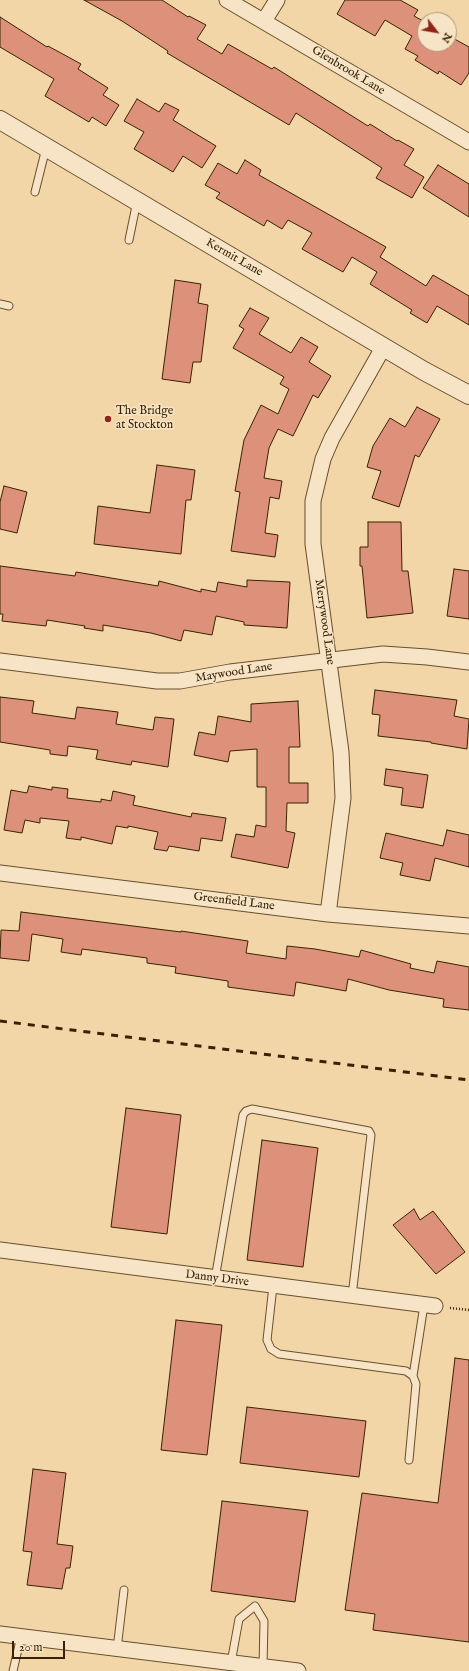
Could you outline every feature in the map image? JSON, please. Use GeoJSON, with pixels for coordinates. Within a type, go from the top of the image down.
{"type":"FeatureCollection","features":[{"type":"Feature","properties":{"kind":"street","name":"Glenbrook Lane"},"geometry":{"type":"LineString","coordinates":[[227,0],[469,142]]}},
{"type":"Feature","properties":{"kind":"street"},"geometry":{"type":"LineString","coordinates":[[264,21],[277,0]]}},
{"type":"Feature","properties":{"kind":"street","name":"Kermit Lane"},"geometry":{"type":"LineString","coordinates":[[0,120],[469,395]]}},
{"type":"Feature","properties":{"kind":"street","name":"Merrywood Lane"},"geometry":{"type":"LineString","coordinates":[[328,914],[343,798],[341,752],[313,544],[313,501],[323,459],[332,438],[384,346]]}},
{"type":"Feature","properties":{"kind":"street","name":"Maywood Lane"},"geometry":{"type":"LineString","coordinates":[[0,661],[157,681],[186,680],[230,672],[383,654],[469,662]]}},
{"type":"Feature","properties":{"kind":"street","name":"Greenfield Lane"},"geometry":{"type":"LineString","coordinates":[[0,873],[328,914],[469,926]]}},
{"type":"Feature","properties":{"kind":"street","name":"Danny Drive"},"geometry":{"type":"LineString","coordinates":[[0,1250],[215,1279],[430,1305]]}},
{"type":"Feature","properties":{"kind":"street"},"geometry":{"type":"LineString","coordinates":[[0,1634],[298,1671]]}},
{"type":"Feature","properties":{"kind":"lane"},"geometry":{"type":"LineString","coordinates":[[35,192],[46,148]]}},
{"type":"Feature","properties":{"kind":"lane"},"geometry":{"type":"LineString","coordinates":[[129,240],[137,201]]}},
{"type":"Feature","properties":{"kind":"lane"},"geometry":{"type":"LineString","coordinates":[[0,304],[9,306]]}},
{"type":"Feature","properties":{"kind":"lane"},"geometry":{"type":"LineString","coordinates":[[215,1279],[242,1115],[246,1111],[252,1109],[369,1130],[371,1135],[352,1296]]}},
{"type":"Feature","properties":{"kind":"lane"},"geometry":{"type":"LineString","coordinates":[[272,1286],[268,1340],[271,1349],[279,1354],[406,1371],[413,1376],[416,1384],[408,1460]]}},
{"type":"Feature","properties":{"kind":"lane"},"geometry":{"type":"LineString","coordinates":[[413,1376],[430,1305]]}},
{"type":"Feature","properties":{"kind":"lane"},"geometry":{"type":"LineString","coordinates":[[117,1649],[124,1590]]}},
{"type":"Feature","properties":{"kind":"lane"},"geometry":{"type":"LineString","coordinates":[[231,1663],[239,1619],[255,1606],[264,1621],[263,1667]]}},
{"type":"Feature","properties":{"kind":"lane"},"geometry":{"type":"LineString","coordinates":[[14,1671],[21,1636]]}},
{"type":"Feature","properties":{"kind":"building"},"geometry":{"type":"Polygon","coordinates":[[[84,0],[162,0],[188,17],[189,16],[206,25],[197,39],[222,54],[228,44],[272,69],[274,67],[368,126],[370,124],[397,141],[398,140],[414,149],[404,165],[424,177],[412,198],[376,178],[382,168],[296,113],[289,125],[167,53],[168,51],[122,21],[84,0]]]}},
{"type":"Feature","properties":{"kind":"building"},"geometry":{"type":"Polygon","coordinates":[[[345,0],[400,0],[418,10],[414,16],[417,18],[417,52],[457,52],[457,40],[469,47],[469,73],[461,85],[439,71],[438,74],[415,60],[418,56],[405,49],[412,36],[385,20],[375,36],[337,14],[345,0]]]}},
{"type":"Feature","properties":{"kind":"building"},"geometry":{"type":"Polygon","coordinates":[[[0,17],[47,47],[48,46],[81,64],[78,69],[108,88],[103,95],[119,105],[106,126],[92,117],[89,122],[45,96],[54,79],[0,47],[0,17]]]}},
{"type":"Feature","properties":{"kind":"building"},"geometry":{"type":"Polygon","coordinates":[[[137,99],[159,112],[165,103],[179,110],[173,120],[216,146],[202,168],[183,156],[173,172],[134,149],[144,132],[124,121],[137,99]]]}},
{"type":"Feature","properties":{"kind":"building"},"geometry":{"type":"Polygon","coordinates":[[[245,160],[261,170],[259,175],[386,247],[380,257],[426,286],[433,275],[469,296],[469,325],[437,306],[427,323],[410,313],[412,310],[370,284],[377,272],[352,257],[343,272],[302,249],[312,233],[288,220],[282,229],[267,220],[264,226],[216,198],[220,193],[205,185],[218,163],[237,174],[245,160]]]}},
{"type":"Feature","properties":{"kind":"building"},"geometry":{"type":"Polygon","coordinates":[[[438,165],[469,184],[469,217],[423,188],[438,165]]]}},
{"type":"Feature","properties":{"kind":"building"},"geometry":{"type":"Polygon","coordinates":[[[175,280],[201,284],[198,303],[208,305],[201,362],[193,362],[190,383],[162,379],[175,280]]]}},
{"type":"Feature","properties":{"kind":"building"},"geometry":{"type":"Polygon","coordinates":[[[250,308],[269,318],[259,334],[291,353],[301,337],[318,347],[309,362],[331,376],[318,398],[313,395],[293,436],[278,429],[269,448],[264,478],[282,481],[279,499],[270,497],[265,533],[278,535],[275,557],[231,551],[240,492],[235,491],[244,440],[261,405],[278,414],[289,389],[280,384],[284,377],[233,348],[244,329],[239,326],[250,308]]]}},
{"type":"Feature","properties":{"kind":"building"},"geometry":{"type":"Polygon","coordinates":[[[417,407],[440,419],[419,457],[415,455],[399,507],[372,498],[381,471],[367,467],[373,446],[390,418],[405,427],[417,407]]]}},
{"type":"Feature","properties":{"kind":"building"},"geometry":{"type":"Polygon","coordinates":[[[157,465],[195,470],[191,500],[186,500],[181,554],[94,544],[98,506],[150,513],[157,465]]]}},
{"type":"Feature","properties":{"kind":"building"},"geometry":{"type":"Polygon","coordinates":[[[4,486],[27,492],[17,533],[0,529],[0,502],[4,486]]]}},
{"type":"Feature","properties":{"kind":"building"},"geometry":{"type":"Polygon","coordinates":[[[368,522],[401,522],[402,571],[408,571],[413,613],[367,618],[362,566],[360,566],[360,547],[368,547],[368,522]]]}},
{"type":"Feature","properties":{"kind":"building"},"geometry":{"type":"Polygon","coordinates":[[[0,566],[75,576],[76,572],[158,586],[159,581],[201,592],[201,589],[216,592],[218,582],[247,587],[247,580],[290,582],[287,628],[244,625],[244,622],[216,616],[212,635],[184,630],[181,641],[151,633],[103,625],[103,631],[84,628],[85,626],[47,620],[46,626],[2,621],[3,614],[0,614],[0,566]]]}},
{"type":"Feature","properties":{"kind":"building"},"geometry":{"type":"Polygon","coordinates":[[[454,569],[469,571],[469,619],[447,616],[454,569]]]}},
{"type":"Feature","properties":{"kind":"building"},"geometry":{"type":"Polygon","coordinates":[[[375,690],[457,700],[454,716],[469,719],[467,749],[431,742],[378,736],[380,715],[372,714],[375,690]]]}},
{"type":"Feature","properties":{"kind":"building"},"geometry":{"type":"Polygon","coordinates":[[[0,697],[34,701],[32,713],[75,719],[77,707],[118,712],[116,724],[153,730],[155,717],[174,719],[168,767],[132,761],[131,765],[96,759],[98,750],[68,746],[67,756],[50,754],[50,750],[0,742],[0,697]]]}},
{"type":"Feature","properties":{"kind":"building"},"geometry":{"type":"Polygon","coordinates":[[[298,701],[300,747],[289,747],[289,783],[308,783],[308,803],[287,803],[286,831],[295,833],[288,868],[231,857],[236,834],[254,837],[256,825],[266,827],[266,787],[257,787],[257,749],[230,751],[228,762],[194,755],[199,732],[215,735],[218,716],[251,722],[251,704],[298,701]]]}},
{"type":"Feature","properties":{"kind":"building"},"geometry":{"type":"Polygon","coordinates":[[[386,769],[428,775],[423,808],[401,805],[403,788],[384,785],[386,769]]]}},
{"type":"Feature","properties":{"kind":"building"},"geometry":{"type":"Polygon","coordinates":[[[29,786],[52,790],[52,787],[68,789],[67,798],[101,802],[101,799],[111,801],[113,791],[135,796],[133,805],[191,817],[192,813],[226,818],[222,841],[201,838],[199,851],[169,846],[167,851],[154,849],[158,832],[128,826],[128,828],[116,826],[112,844],[81,837],[81,840],[66,838],[69,821],[40,818],[40,823],[25,820],[22,833],[4,830],[11,790],[27,793],[29,786]]]}},
{"type":"Feature","properties":{"kind":"building"},"geometry":{"type":"Polygon","coordinates":[[[447,830],[469,835],[469,867],[435,858],[430,881],[400,875],[403,863],[380,858],[386,833],[443,846],[447,830]]]}},
{"type":"Feature","properties":{"kind":"building"},"geometry":{"type":"Polygon","coordinates":[[[21,912],[181,931],[248,941],[246,953],[286,959],[287,946],[315,949],[359,957],[361,950],[411,964],[410,968],[434,973],[437,961],[469,967],[469,1010],[443,1007],[444,999],[389,990],[348,979],[346,991],[296,982],[294,996],[228,987],[228,981],[175,973],[176,967],[147,963],[147,958],[82,949],[81,955],[61,952],[63,939],[32,934],[29,961],[0,958],[1,930],[19,931],[21,912]]]}},
{"type":"Feature","properties":{"kind":"building"},"geometry":{"type":"Polygon","coordinates":[[[126,1108],[181,1115],[167,1234],[111,1227],[126,1108]]]}},
{"type":"Feature","properties":{"kind":"building"},"geometry":{"type":"Polygon","coordinates":[[[262,1140],[318,1148],[303,1267],[247,1260],[262,1140]]]}},
{"type":"Feature","properties":{"kind":"building"},"geometry":{"type":"Polygon","coordinates":[[[414,1209],[420,1220],[433,1211],[465,1252],[436,1274],[393,1225],[414,1209]]]}},
{"type":"Feature","properties":{"kind":"building"},"geometry":{"type":"Polygon","coordinates":[[[176,1320],[222,1325],[207,1455],[161,1450],[176,1320]]]}},
{"type":"Feature","properties":{"kind":"building"},"geometry":{"type":"Polygon","coordinates":[[[455,1358],[469,1360],[469,1642],[373,1630],[375,1614],[345,1610],[362,1493],[438,1503],[455,1358]]]}},
{"type":"Feature","properties":{"kind":"building"},"geometry":{"type":"Polygon","coordinates":[[[247,1407],[366,1421],[359,1477],[240,1463],[247,1407]]]}},
{"type":"Feature","properties":{"kind":"building"},"geometry":{"type":"Polygon","coordinates":[[[33,1469],[66,1473],[57,1544],[73,1546],[70,1568],[66,1568],[62,1589],[27,1585],[32,1552],[23,1551],[33,1469]]]}},
{"type":"Feature","properties":{"kind":"building"},"geometry":{"type":"Polygon","coordinates":[[[222,1501],[308,1511],[295,1602],[211,1591],[222,1501]]]}},
{"type":"Feature","properties":{"kind":"railway"},"geometry":{"type":"LineString","coordinates":[[0,1021],[469,1080]]}},
{"type":"Feature","properties":{"kind":"place","name":"The Bridge at Stockton"},"geometry":{"type":"Point","coordinates":[108,419]}}]}
